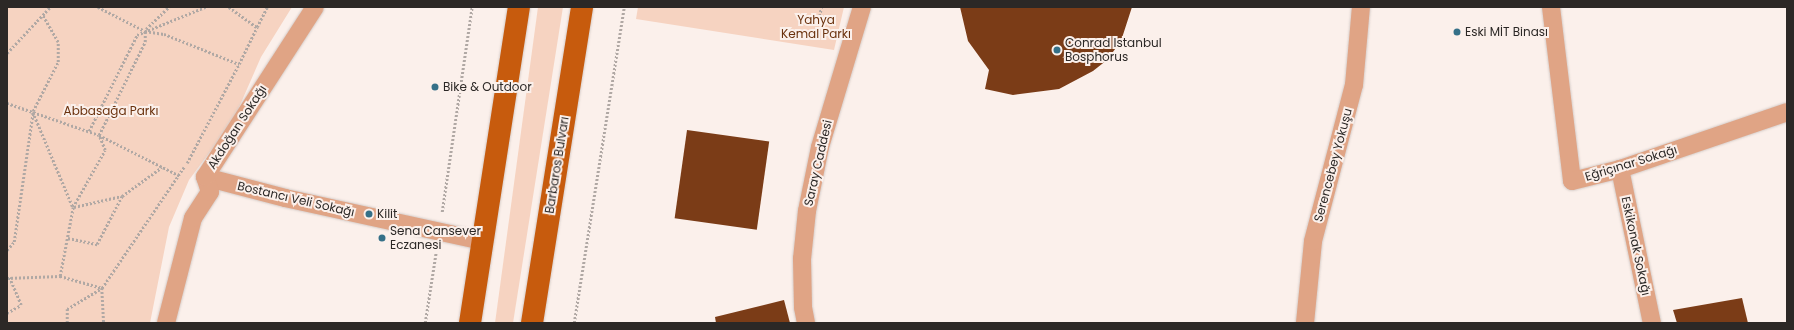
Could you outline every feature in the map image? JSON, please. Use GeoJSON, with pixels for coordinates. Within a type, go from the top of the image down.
{"type":"FeatureCollection","features":[{"type":"Feature","properties":{"kind":"main road"},"geometry":{"type":"LineString","coordinates":[[470,323],[519,7]]}},
{"type":"Feature","properties":{"kind":"main road","name":"Barbaros Bulvarı"},"geometry":{"type":"LineString","coordinates":[[532,323],[582,7]]}},
{"type":"Feature","properties":{"kind":"street","name":"Akdoğan Sokağı"},"geometry":{"type":"LineString","coordinates":[[166,323],[193,218],[207,185],[315,7]]}},
{"type":"Feature","properties":{"kind":"street","name":"Saray Caddesi"},"geometry":{"type":"LineString","coordinates":[[806,323],[802,259],[807,211],[820,147],[862,7]]}},
{"type":"Feature","properties":{"kind":"street","name":"Serencebey Yokuşu"},"geometry":{"type":"LineString","coordinates":[[1305,323],[1313,241],[1354,85],[1362,7]]}},
{"type":"Feature","properties":{"kind":"street","name":"Eğriçınar Sokağı"},"geometry":{"type":"LineString","coordinates":[[1551,7],[1572,180],[1620,169],[1787,112]]}},
{"type":"Feature","properties":{"kind":"street","name":"Eskikonak Sokağı"},"geometry":{"type":"LineString","coordinates":[[1620,169],[1652,323]]}},
{"type":"Feature","properties":{"kind":"street","name":"Bostancı Veli Sokağı"},"geometry":{"type":"LineString","coordinates":[[207,185],[285,198],[482,241]]}},
{"type":"Feature","properties":{"kind":"path"},"geometry":{"type":"LineString","coordinates":[[7,53],[50,7]]}},
{"type":"Feature","properties":{"kind":"path"},"geometry":{"type":"LineString","coordinates":[[98,7],[145,31],[164,34],[239,64]]}},
{"type":"Feature","properties":{"kind":"path"},"geometry":{"type":"LineString","coordinates":[[145,31],[169,7]]}},
{"type":"Feature","properties":{"kind":"path"},"geometry":{"type":"LineString","coordinates":[[89,131],[137,35],[205,7]]}},
{"type":"Feature","properties":{"kind":"path"},"geometry":{"type":"LineString","coordinates":[[229,7],[257,27]]}},
{"type":"Feature","properties":{"kind":"path"},"geometry":{"type":"LineString","coordinates":[[67,323],[66,309],[102,288],[180,176],[267,7]]}},
{"type":"Feature","properties":{"kind":"path"},"geometry":{"type":"LineString","coordinates":[[425,323],[472,7]]}},
{"type":"Feature","properties":{"kind":"path"},"geometry":{"type":"LineString","coordinates":[[574,323],[624,7]]}},
{"type":"Feature","properties":{"kind":"path"},"geometry":{"type":"LineString","coordinates":[[819,20],[821,7]]}},
{"type":"Feature","properties":{"kind":"path"},"geometry":{"type":"LineString","coordinates":[[7,250],[14,242],[33,111],[58,62],[58,42],[43,16]]}},
{"type":"Feature","properties":{"kind":"path"},"geometry":{"type":"LineString","coordinates":[[60,276],[73,208],[105,150],[99,134],[146,42],[145,31]]}},
{"type":"Feature","properties":{"kind":"path"},"geometry":{"type":"LineString","coordinates":[[7,103],[99,134],[180,176],[207,185]]}},
{"type":"Feature","properties":{"kind":"path"},"geometry":{"type":"LineString","coordinates":[[33,111],[73,208]]}},
{"type":"Feature","properties":{"kind":"path"},"geometry":{"type":"LineString","coordinates":[[73,208],[122,196],[162,167]]}},
{"type":"Feature","properties":{"kind":"path"},"geometry":{"type":"LineString","coordinates":[[68,238],[97,244],[122,196]]}},
{"type":"Feature","properties":{"kind":"path"},"geometry":{"type":"LineString","coordinates":[[7,314],[21,305],[8,278],[60,276],[102,288]]}},
{"type":"Feature","properties":{"kind":"path"},"geometry":{"type":"LineString","coordinates":[[102,288],[104,323]]}},
{"type":"Feature","properties":{"kind":"green space","name":"Abbasağa Parkı"},"geometry":{"type":"Polygon","coordinates":[[[7,7],[292,7],[261,57],[233,121],[189,180],[169,227],[150,323],[7,323],[7,7]]]}},
{"type":"Feature","properties":{"kind":"green space"},"geometry":{"type":"Polygon","coordinates":[[[538,7],[563,7],[513,323],[495,323],[538,7]]]}},
{"type":"Feature","properties":{"kind":"green space","name":"Yahya Kemal Parkı"},"geometry":{"type":"Polygon","coordinates":[[[638,7],[844,7],[834,50],[636,19],[638,7]]]}},
{"type":"Feature","properties":{"kind":"building","name":"Conrad Istanbul Bosphorus"},"geometry":{"type":"Polygon","coordinates":[[[960,7],[1132,7],[1121,41],[1107,60],[1093,71],[1059,89],[1013,95],[985,89],[989,70],[968,41],[960,7]]]}},
{"type":"Feature","properties":{"kind":"building"},"geometry":{"type":"Polygon","coordinates":[[[687,130],[769,142],[757,230],[675,218],[687,130]]]}},
{"type":"Feature","properties":{"kind":"building"},"geometry":{"type":"Polygon","coordinates":[[[1742,298],[1748,323],[1677,323],[1673,310],[1742,298]]]}},
{"type":"Feature","properties":{"kind":"building"},"geometry":{"type":"Polygon","coordinates":[[[784,300],[790,323],[716,323],[715,317],[784,300]]]}},
{"type":"Feature","properties":{"kind":"place","name":"Eski MİT Binası"},"geometry":{"type":"Point","coordinates":[1457,32]}},
{"type":"Feature","properties":{"kind":"place","name":"Conrad Istanbul Bosphorus"},"geometry":{"type":"Point","coordinates":[1057,50]}},
{"type":"Feature","properties":{"kind":"place","name":"Bike & Outdoor"},"geometry":{"type":"Point","coordinates":[435,87]}},
{"type":"Feature","properties":{"kind":"place","name":"Kilit"},"geometry":{"type":"Point","coordinates":[369,214]}},
{"type":"Feature","properties":{"kind":"place","name":"Sena Cansever Eczanesi"},"geometry":{"type":"Point","coordinates":[382,238]}}]}
